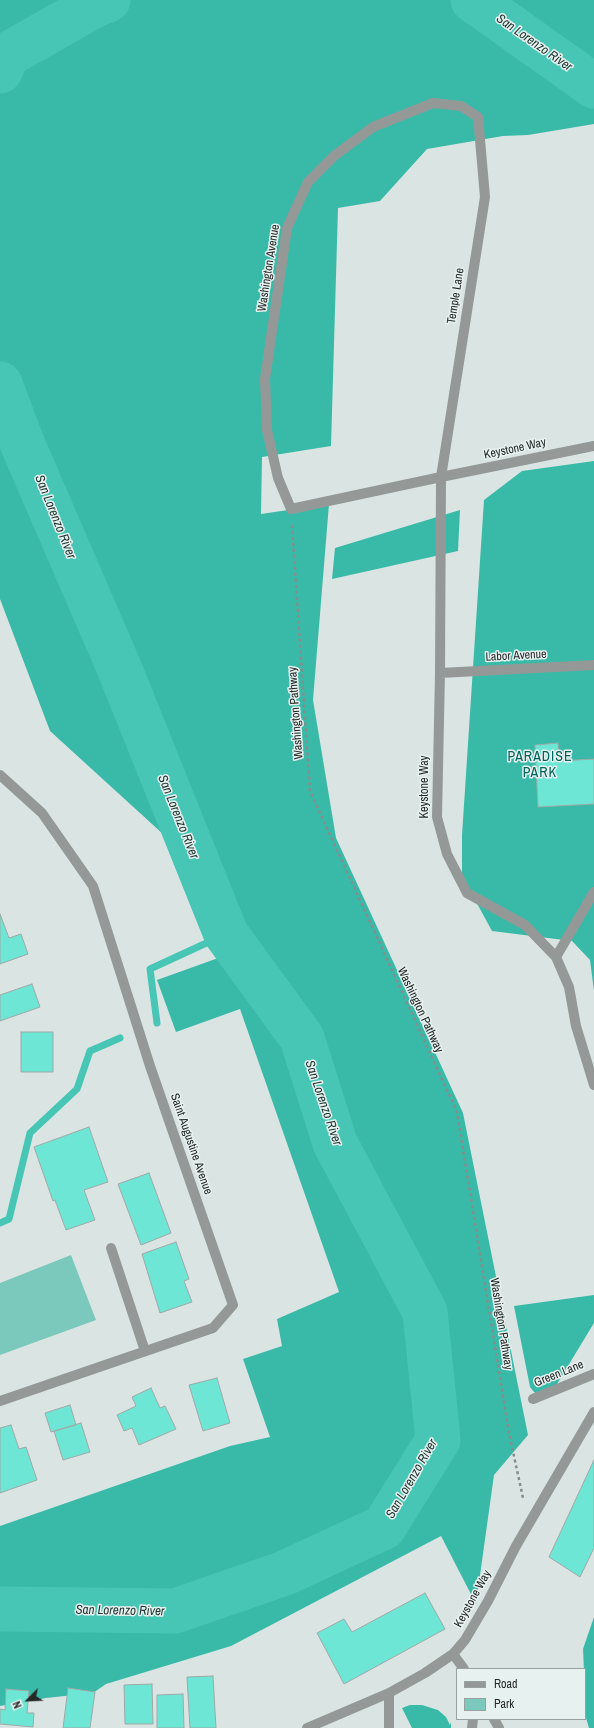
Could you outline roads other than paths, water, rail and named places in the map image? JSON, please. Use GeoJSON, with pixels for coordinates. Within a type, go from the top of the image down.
{"type":"FeatureCollection","features":[{"type":"Feature","properties":{"kind":"street","name":"Washington Avenue"},"geometry":{"type":"LineString","coordinates":[[291,509],[278,478],[267,430],[265,379],[287,228],[308,182],[334,156],[373,127],[433,103],[461,106],[478,117]]}},
{"type":"Feature","properties":{"kind":"street","name":"Temple Lane"},"geometry":{"type":"LineString","coordinates":[[441,477],[484,197],[478,117]]}},
{"type":"Feature","properties":{"kind":"street","name":"Keystone Way"},"geometry":{"type":"LineString","coordinates":[[291,509],[594,446]]}},
{"type":"Feature","properties":{"kind":"street","name":"Keystone Way"},"geometry":{"type":"LineString","coordinates":[[441,477],[440,673],[436,817],[447,854],[467,893],[525,925],[556,957],[569,987],[576,1026],[594,1085]]}},
{"type":"Feature","properties":{"kind":"street","name":"Labor Avenue"},"geometry":{"type":"LineString","coordinates":[[440,673],[594,665]]}},
{"type":"Feature","properties":{"kind":"street","name":"Saint Augustine Avenue"},"geometry":{"type":"LineString","coordinates":[[0,775],[42,813],[93,886],[150,1066],[233,1305],[213,1328],[0,1401]]}},
{"type":"Feature","properties":{"kind":"street"},"geometry":{"type":"LineString","coordinates":[[556,957],[594,892]]}},
{"type":"Feature","properties":{"kind":"street"},"geometry":{"type":"LineString","coordinates":[[111,1248],[146,1351]]}},
{"type":"Feature","properties":{"kind":"street","name":"Green Lane"},"geometry":{"type":"LineString","coordinates":[[533,1399],[594,1374]]}},
{"type":"Feature","properties":{"kind":"street","name":"Keystone Way"},"geometry":{"type":"LineString","coordinates":[[307,1728],[389,1693],[425,1673],[453,1654],[465,1640],[488,1601],[516,1546],[594,1412]]}},
{"type":"Feature","properties":{"kind":"street"},"geometry":{"type":"LineString","coordinates":[[453,1654],[463,1668]]}},
{"type":"Feature","properties":{"kind":"street"},"geometry":{"type":"LineString","coordinates":[[389,1693],[389,1728]]}},
{"type":"Feature","properties":{"kind":"waterway","name":"San Lorenzo River"},"geometry":{"type":"LineString","coordinates":[[0,71],[7,55],[97,4],[108,0]]}},
{"type":"Feature","properties":{"kind":"waterway","name":"San Lorenzo River"},"geometry":{"type":"LineString","coordinates":[[473,0],[594,86]]}},
{"type":"Feature","properties":{"kind":"waterway","name":"San Lorenzo River"},"geometry":{"type":"LineString","coordinates":[[0,384],[22,443],[118,665],[226,934],[302,1038],[335,1143],[425,1312],[438,1440],[384,1527],[285,1573],[175,1611],[0,1609]]}},
{"type":"Feature","properties":{"kind":"waterway"},"geometry":{"type":"LineString","coordinates":[[157,1023],[150,969],[226,934]]}},
{"type":"Feature","properties":{"kind":"waterway"},"geometry":{"type":"LineString","coordinates":[[0,1223],[9,1219],[30,1133],[77,1089],[90,1051],[120,1038]]}},
{"type":"Feature","properties":{"kind":"district","name":"PARADISE PARK"},"geometry":{"type":"Point","coordinates":[540,766]}}]}
